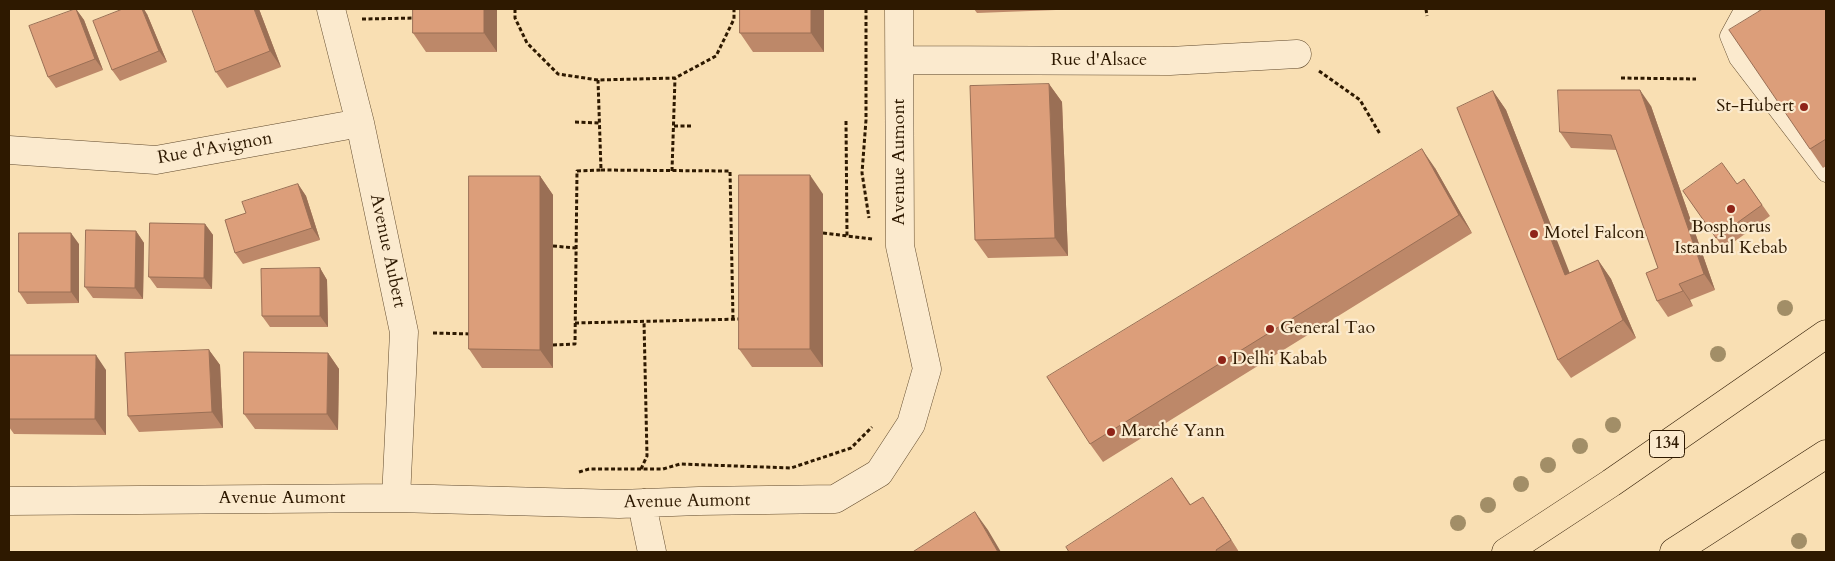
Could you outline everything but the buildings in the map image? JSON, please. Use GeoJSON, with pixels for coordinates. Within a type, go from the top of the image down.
{"type":"FeatureCollection","features":[{"type":"Feature","properties":{"kind":"main road","name":"134"},"geometry":{"type":"LineString","coordinates":[[1506,552],[1611,483],[1826,334]]}},
{"type":"Feature","properties":{"kind":"main road"},"geometry":{"type":"LineString","coordinates":[[1674,552],[1826,454]]}},
{"type":"Feature","properties":{"kind":"street","name":"Avenue Aumont"},"geometry":{"type":"LineString","coordinates":[[9,502],[396,498],[611,504],[835,499],[879,473],[911,424],[927,369],[900,246],[899,9]]}},
{"type":"Feature","properties":{"kind":"street","name":"Avenue Aubert"},"geometry":{"type":"LineString","coordinates":[[333,14],[360,123],[404,332],[396,498]]}},
{"type":"Feature","properties":{"kind":"street","name":"Rue d'Alsace"},"geometry":{"type":"LineString","coordinates":[[900,60],[1170,61],[1298,54]]}},
{"type":"Feature","properties":{"kind":"street","name":"Rue d'Avignon"},"geometry":{"type":"LineString","coordinates":[[9,150],[156,160],[360,123]]}},
{"type":"Feature","properties":{"kind":"street"},"geometry":{"type":"LineString","coordinates":[[644,503],[645,519],[652,552]]}},
{"type":"Feature","properties":{"kind":"lane"},"geometry":{"type":"LineString","coordinates":[[1750,9],[1741,14],[1730,36],[1738,58],[1826,173]]}},
{"type":"Feature","properties":{"kind":"path"},"geometry":{"type":"LineString","coordinates":[[516,9],[516,18],[527,43],[558,74],[598,80],[675,78],[716,56],[734,19],[734,9]]}},
{"type":"Feature","properties":{"kind":"path"},"geometry":{"type":"LineString","coordinates":[[866,9],[866,120],[862,173],[869,220]]}},
{"type":"Feature","properties":{"kind":"path"},"geometry":{"type":"LineString","coordinates":[[1426,9],[1427,16]]}},
{"type":"Feature","properties":{"kind":"path"},"geometry":{"type":"LineString","coordinates":[[333,14],[417,18]]}},
{"type":"Feature","properties":{"kind":"path"},"geometry":{"type":"LineString","coordinates":[[734,19],[743,19]]}},
{"type":"Feature","properties":{"kind":"path"},"geometry":{"type":"LineString","coordinates":[[1298,54],[1360,100],[1380,134]]}},
{"type":"Feature","properties":{"kind":"path"},"geometry":{"type":"LineString","coordinates":[[672,171],[675,78]]}},
{"type":"Feature","properties":{"kind":"path"},"geometry":{"type":"LineString","coordinates":[[1621,78],[1696,79]]}},
{"type":"Feature","properties":{"kind":"path"},"geometry":{"type":"LineString","coordinates":[[598,80],[601,170]]}},
{"type":"Feature","properties":{"kind":"path"},"geometry":{"type":"LineString","coordinates":[[846,121],[847,236]]}},
{"type":"Feature","properties":{"kind":"path"},"geometry":{"type":"LineString","coordinates":[[575,122],[600,123]]}},
{"type":"Feature","properties":{"kind":"path"},"geometry":{"type":"LineString","coordinates":[[674,126],[691,126]]}},
{"type":"Feature","properties":{"kind":"path"},"geometry":{"type":"LineString","coordinates":[[553,344],[575,344],[577,171],[730,171],[733,319]]}},
{"type":"Feature","properties":{"kind":"path"},"geometry":{"type":"LineString","coordinates":[[870,230],[872,245]]}},
{"type":"Feature","properties":{"kind":"path"},"geometry":{"type":"LineString","coordinates":[[823,233],[871,239],[900,239]]}},
{"type":"Feature","properties":{"kind":"path"},"geometry":{"type":"LineString","coordinates":[[553,246],[576,248]]}},
{"type":"Feature","properties":{"kind":"path"},"geometry":{"type":"LineString","coordinates":[[575,323],[743,319]]}},
{"type":"Feature","properties":{"kind":"path"},"geometry":{"type":"LineString","coordinates":[[641,469],[647,456],[644,321]]}},
{"type":"Feature","properties":{"kind":"path"},"geometry":{"type":"LineString","coordinates":[[404,332],[473,334]]}},
{"type":"Feature","properties":{"kind":"path"},"geometry":{"type":"LineString","coordinates":[[572,474],[589,469],[663,469],[680,464],[791,468],[851,448],[879,420]]}},
{"type":"Feature","properties":{"kind":"place","name":"St-Hubert"},"geometry":{"type":"Point","coordinates":[1804,107]}},
{"type":"Feature","properties":{"kind":"place","name":"Bosphorus Istanbul Kebab"},"geometry":{"type":"Point","coordinates":[1731,209]}},
{"type":"Feature","properties":{"kind":"place","name":"Motel Falcon"},"geometry":{"type":"Point","coordinates":[1534,234]}},
{"type":"Feature","properties":{"kind":"place","name":"General Tao"},"geometry":{"type":"Point","coordinates":[1270,329]}},
{"type":"Feature","properties":{"kind":"place","name":"Delhi Kabab"},"geometry":{"type":"Point","coordinates":[1222,360]}},
{"type":"Feature","properties":{"kind":"place","name":"Marché Yann"},"geometry":{"type":"Point","coordinates":[1111,432]}}]}
